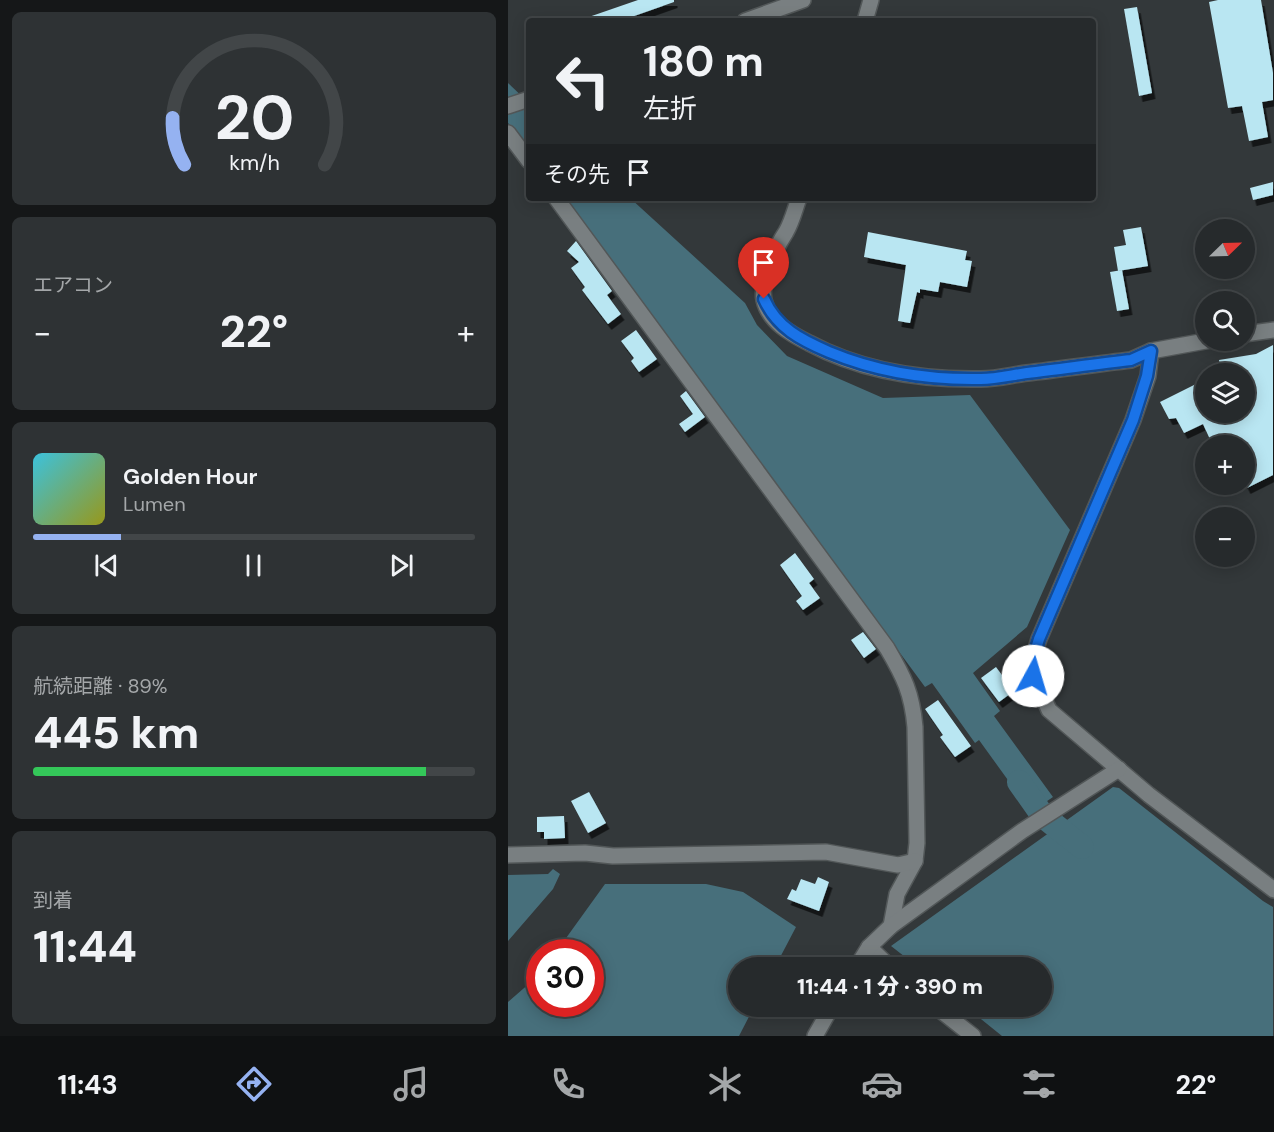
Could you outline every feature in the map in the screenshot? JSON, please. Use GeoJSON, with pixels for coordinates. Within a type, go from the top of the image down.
{"type":"FeatureCollection","features":[{"type":"Feature","properties":{"kind":"street"},"geometry":{"type":"LineString","coordinates":[[753,18],[804,0]]}},
{"type":"Feature","properties":{"kind":"street"},"geometry":{"type":"LineString","coordinates":[[866,18],[871,0]]}},
{"type":"Feature","properties":{"kind":"street"},"geometry":{"type":"LineString","coordinates":[[508,106],[526,100]]}},
{"type":"Feature","properties":{"kind":"street"},"geometry":{"type":"LineString","coordinates":[[508,133],[526,157]]}},
{"type":"Feature","properties":{"kind":"street"},"geometry":{"type":"LineString","coordinates":[[558,201],[887,648],[901,672],[910,695],[914,728],[917,843],[915,861],[897,894],[891,926]]}},
{"type":"Feature","properties":{"kind":"street"},"geometry":{"type":"LineString","coordinates":[[798,201],[773,254],[767,274],[764,299],[775,319],[787,331],[813,346],[848,360],[916,375],[979,379],[1131,360],[1151,351],[1195,343]]}},
{"type":"Feature","properties":{"kind":"street"},"geometry":{"type":"LineString","coordinates":[[1255,332],[1273,330]]}},
{"type":"Feature","properties":{"kind":"street"},"geometry":{"type":"LineString","coordinates":[[1151,351],[1147,376],[1133,420],[1049,614],[1035,652],[1033,676],[1049,710],[1214,846],[1273,890]]}},
{"type":"Feature","properties":{"kind":"street"},"geometry":{"type":"LineString","coordinates":[[863,957],[869,947],[891,926],[1022,831],[1119,769]]}},
{"type":"Feature","properties":{"kind":"street"},"geometry":{"type":"LineString","coordinates":[[508,855],[585,853],[613,856],[826,852],[898,865],[915,861]]}},
{"type":"Feature","properties":{"kind":"street"},"geometry":{"type":"LineString","coordinates":[[869,947],[879,957]]}},
{"type":"Feature","properties":{"kind":"street"},"geometry":{"type":"LineString","coordinates":[[816,1036],[826,1017]]}},
{"type":"Feature","properties":{"kind":"street"},"geometry":{"type":"LineString","coordinates":[[949,1017],[973,1036]]}},
{"type":"Feature","properties":{"kind":"water"},"geometry":{"type":"Polygon","coordinates":[[[508,83],[526,100],[526,145],[508,123],[508,83]]]}},
{"type":"Feature","properties":{"kind":"water"},"geometry":{"type":"Polygon","coordinates":[[[567,201],[633,201],[745,303],[757,325],[787,356],[883,398],[970,395],[1070,530],[1027,627],[973,673],[1000,711],[994,716],[1053,797],[1031,812],[979,740],[975,743],[932,683],[925,687],[567,201]]]}},
{"type":"Feature","properties":{"kind":"water"},"geometry":{"type":"Polygon","coordinates":[[[1113,787],[1119,788],[1273,907],[1273,1036],[1002,1036],[978,1017],[1052,1017],[1052,957],[905,957],[891,946],[1113,787]]]}},
{"type":"Feature","properties":{"kind":"water"},"geometry":{"type":"Polygon","coordinates":[[[553,869],[560,874],[553,889],[508,941],[508,875],[548,874],[553,869]]]}},
{"type":"Feature","properties":{"kind":"water"},"geometry":{"type":"Polygon","coordinates":[[[605,884],[706,884],[743,892],[796,927],[780,957],[728,957],[728,1017],[749,1017],[739,1036],[508,1036],[508,1002],[526,986],[526,1017],[604,1017],[604,939],[565,939],[605,884]]]}},
{"type":"Feature","properties":{"kind":"building"},"geometry":{"type":"Polygon","coordinates":[[[638,0],[674,0],[674,2],[629,18],[586,18],[638,0]]]}},
{"type":"Feature","properties":{"kind":"building"},"geometry":{"type":"Polygon","coordinates":[[[1261,0],[1273,73],[1273,100],[1262,102],[1268,137],[1249,141],[1242,106],[1228,108],[1209,2],[1261,0]]]}},
{"type":"Feature","properties":{"kind":"building"},"geometry":{"type":"Polygon","coordinates":[[[1137,7],[1152,93],[1139,96],[1124,9],[1137,7]]]}},
{"type":"Feature","properties":{"kind":"building"},"geometry":{"type":"Polygon","coordinates":[[[1273,182],[1273,195],[1253,200],[1250,188],[1273,182]]]}},
{"type":"Feature","properties":{"kind":"building"},"geometry":{"type":"Polygon","coordinates":[[[1141,227],[1148,266],[1118,271],[1114,247],[1126,245],[1123,230],[1141,227]]]}},
{"type":"Feature","properties":{"kind":"building"},"geometry":{"type":"Polygon","coordinates":[[[868,232],[967,251],[965,260],[972,261],[967,287],[940,282],[938,292],[920,289],[920,293],[917,292],[910,323],[898,321],[906,265],[864,257],[868,232]]]}},
{"type":"Feature","properties":{"kind":"building"},"geometry":{"type":"Polygon","coordinates":[[[576,241],[612,291],[607,295],[621,314],[608,324],[582,290],[585,287],[571,268],[579,262],[567,251],[576,241]]]}},
{"type":"Feature","properties":{"kind":"building"},"geometry":{"type":"Polygon","coordinates":[[[1122,270],[1129,309],[1117,311],[1110,272],[1122,270]]]}},
{"type":"Feature","properties":{"kind":"building"},"geometry":{"type":"Polygon","coordinates":[[[636,330],[657,359],[639,372],[631,361],[634,358],[621,341],[636,330]]]}},
{"type":"Feature","properties":{"kind":"building"},"geometry":{"type":"Polygon","coordinates":[[[1273,345],[1273,475],[1255,484],[1255,435],[1208,435],[1203,424],[1184,433],[1176,418],[1169,419],[1160,402],[1195,384],[1195,423],[1255,423],[1255,363],[1219,363],[1219,360],[1256,354],[1273,345]]]}},
{"type":"Feature","properties":{"kind":"building"},"geometry":{"type":"Polygon","coordinates":[[[686,391],[705,417],[685,432],[679,424],[693,414],[680,396],[686,391]]]}},
{"type":"Feature","properties":{"kind":"building"},"geometry":{"type":"Polygon","coordinates":[[[795,553],[814,579],[809,583],[820,598],[803,610],[796,601],[802,596],[780,565],[795,553]]]}},
{"type":"Feature","properties":{"kind":"building"},"geometry":{"type":"Polygon","coordinates":[[[863,632],[876,649],[864,658],[851,640],[863,632]]]}},
{"type":"Feature","properties":{"kind":"building"},"geometry":{"type":"Polygon","coordinates":[[[996,667],[1014,691],[999,702],[981,678],[996,667]]]}},
{"type":"Feature","properties":{"kind":"building"},"geometry":{"type":"Polygon","coordinates":[[[938,700],[971,746],[955,757],[940,737],[943,735],[925,709],[938,700]]]}},
{"type":"Feature","properties":{"kind":"building"},"geometry":{"type":"Polygon","coordinates":[[[589,792],[606,823],[588,833],[571,801],[589,792]]]}},
{"type":"Feature","properties":{"kind":"building"},"geometry":{"type":"Polygon","coordinates":[[[564,816],[565,838],[544,839],[544,832],[537,832],[537,817],[564,816]]]}},
{"type":"Feature","properties":{"kind":"building"},"geometry":{"type":"Polygon","coordinates":[[[818,877],[829,882],[819,911],[787,899],[792,889],[796,891],[801,879],[815,884],[818,877]]]}},
{"type":"Feature","properties":{"kind":"waterway"},"geometry":{"type":"LineString","coordinates":[[1019,782],[1043,816],[1082,847]]}},
{"type":"Feature","properties":{"kind":"route"},"geometry":{"type":"LineString","coordinates":[[764,299],[775,319],[787,331],[813,346],[876,368],[937,378],[979,379],[1131,360],[1151,351],[1147,376],[1133,420],[1039,639],[1035,652],[1033,676]]}}]}
